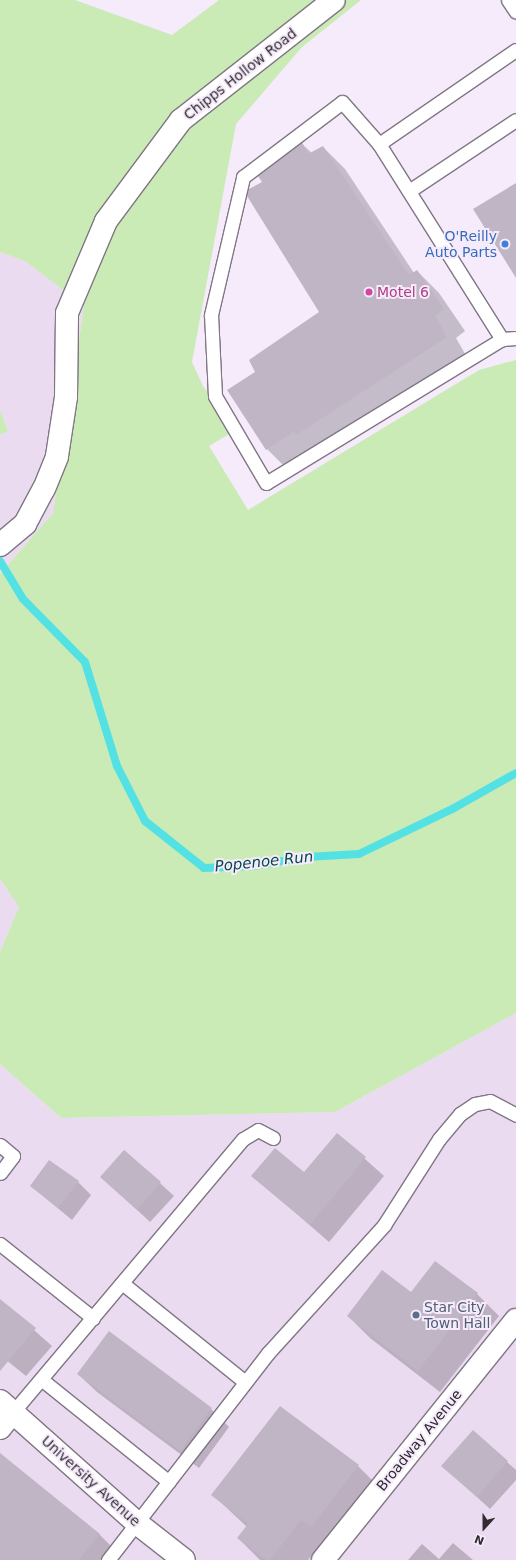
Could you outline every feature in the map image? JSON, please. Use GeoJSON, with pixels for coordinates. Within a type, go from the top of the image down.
{"type":"FeatureCollection","features":[{"type":"Feature","properties":{"kind":"street","name":"Chipps Hollow Road"},"geometry":{"type":"LineString","coordinates":[[0,545],[25,524],[44,490],[57,456],[66,397],[67,313],[106,221],[181,120],[334,0]]}},
{"type":"Feature","properties":{"kind":"street","name":"Broadway Avenue"},"geometry":{"type":"LineString","coordinates":[[323,1560],[516,1320]]}},
{"type":"Feature","properties":{"kind":"street"},"geometry":{"type":"LineString","coordinates":[[0,1428],[7,1406]]}},
{"type":"Feature","properties":{"kind":"street","name":"University Avenue"},"geometry":{"type":"LineString","coordinates":[[7,1406],[138,1524],[184,1560]]}},
{"type":"Feature","properties":{"kind":"lane"},"geometry":{"type":"LineString","coordinates":[[508,0],[516,12]]}},
{"type":"Feature","properties":{"kind":"lane"},"geometry":{"type":"LineString","coordinates":[[379,144],[516,50]]}},
{"type":"Feature","properties":{"kind":"lane"},"geometry":{"type":"LineString","coordinates":[[502,339],[379,144],[342,102],[243,177],[212,315],[215,396],[266,483],[502,339],[516,338]]}},
{"type":"Feature","properties":{"kind":"lane"},"geometry":{"type":"LineString","coordinates":[[409,192],[516,120]]}},
{"type":"Feature","properties":{"kind":"lane"},"geometry":{"type":"LineString","coordinates":[[108,1560],[138,1524],[244,1381],[384,1225],[439,1139],[460,1114],[475,1104],[490,1101],[516,1115]]}},
{"type":"Feature","properties":{"kind":"lane"},"geometry":{"type":"LineString","coordinates":[[7,1406],[41,1379],[243,1139],[258,1130],[273,1138]]}},
{"type":"Feature","properties":{"kind":"lane"},"geometry":{"type":"LineString","coordinates":[[0,1145],[13,1156],[0,1173]]}},
{"type":"Feature","properties":{"kind":"lane"},"geometry":{"type":"LineString","coordinates":[[0,1244],[93,1318]]}},
{"type":"Feature","properties":{"kind":"lane"},"geometry":{"type":"LineString","coordinates":[[122,1283],[244,1381]]}},
{"type":"Feature","properties":{"kind":"lane"},"geometry":{"type":"LineString","coordinates":[[41,1379],[169,1482]]}},
{"type":"Feature","properties":{"kind":"shaded area"},"geometry":{"type":"Polygon","coordinates":[[[0,252],[25,261],[84,306],[53,513],[0,574],[0,435],[8,431],[0,410],[0,252]]]}},
{"type":"Feature","properties":{"kind":"shaded area"},"geometry":{"type":"Polygon","coordinates":[[[0,879],[19,907],[0,952],[0,879]]]}},
{"type":"Feature","properties":{"kind":"shaded area"},"geometry":{"type":"Polygon","coordinates":[[[516,1013],[516,1560],[0,1560],[0,1064],[61,1118],[335,1112],[516,1013]]]}},
{"type":"Feature","properties":{"kind":"green space"},"geometry":{"type":"Polygon","coordinates":[[[0,0],[75,0],[172,35],[219,0],[361,0],[302,47],[236,124],[192,362],[203,386],[236,430],[209,446],[248,510],[479,370],[516,360],[516,1013],[335,1112],[61,1118],[0,1064],[0,952],[19,907],[0,879],[0,574],[53,513],[84,306],[25,261],[0,252],[0,0]]]}},
{"type":"Feature","properties":{"kind":"green space"},"geometry":{"type":"Polygon","coordinates":[[[0,410],[8,431],[0,435],[0,410]]]}},
{"type":"Feature","properties":{"kind":"building","name":"Motel 6"},"geometry":{"type":"Polygon","coordinates":[[[302,142],[308,154],[323,146],[409,275],[417,270],[444,309],[435,316],[447,337],[296,435],[294,431],[266,450],[227,390],[255,372],[249,360],[319,312],[247,196],[249,189],[262,182],[258,176],[302,142]]]}},
{"type":"Feature","properties":{"kind":"building","name":"O'Reilly Auto Parts"},"geometry":{"type":"Polygon","coordinates":[[[516,183],[516,278],[473,209],[516,183]]]}},
{"type":"Feature","properties":{"kind":"building"},"geometry":{"type":"Polygon","coordinates":[[[337,1133],[366,1157],[310,1225],[251,1176],[275,1148],[304,1172],[337,1133]]]}},
{"type":"Feature","properties":{"kind":"building"},"geometry":{"type":"Polygon","coordinates":[[[124,1150],[161,1182],[137,1210],[100,1177],[124,1150]]]}},
{"type":"Feature","properties":{"kind":"building"},"geometry":{"type":"Polygon","coordinates":[[[49,1160],[79,1181],[58,1208],[30,1186],[49,1160]]]}},
{"type":"Feature","properties":{"kind":"building","name":"Star City Town Hall"},"geometry":{"type":"Polygon","coordinates":[[[435,1261],[478,1293],[418,1371],[347,1316],[382,1270],[411,1292],[435,1261]]]}},
{"type":"Feature","properties":{"kind":"building"},"geometry":{"type":"Polygon","coordinates":[[[0,1299],[36,1328],[0,1371],[0,1299]]]}},
{"type":"Feature","properties":{"kind":"building"},"geometry":{"type":"Polygon","coordinates":[[[109,1331],[212,1408],[180,1451],[77,1374],[109,1331]]]}},
{"type":"Feature","properties":{"kind":"building"},"geometry":{"type":"Polygon","coordinates":[[[280,1406],[359,1465],[311,1527],[301,1520],[270,1560],[266,1560],[237,1538],[248,1524],[211,1495],[280,1406]]]}},
{"type":"Feature","properties":{"kind":"building"},"geometry":{"type":"Polygon","coordinates":[[[473,1430],[508,1461],[477,1497],[441,1466],[473,1430]]]}},
{"type":"Feature","properties":{"kind":"building"},"geometry":{"type":"Polygon","coordinates":[[[0,1453],[100,1534],[79,1560],[0,1560],[0,1453]]]}},
{"type":"Feature","properties":{"kind":"waterway","name":"Popenoe Run"},"geometry":{"type":"LineString","coordinates":[[0,561],[23,599],[85,662],[117,766],[145,821],[204,868],[253,866],[307,857],[359,854],[454,808],[516,773]]}},
{"type":"Feature","properties":{"kind":"place","name":"O'Reilly Auto Parts"},"geometry":{"type":"Point","coordinates":[505,244]}},
{"type":"Feature","properties":{"kind":"place","name":"Motel 6"},"geometry":{"type":"Point","coordinates":[369,292]}},
{"type":"Feature","properties":{"kind":"place","name":"Star City Town Hall"},"geometry":{"type":"Point","coordinates":[416,1315]}}]}
